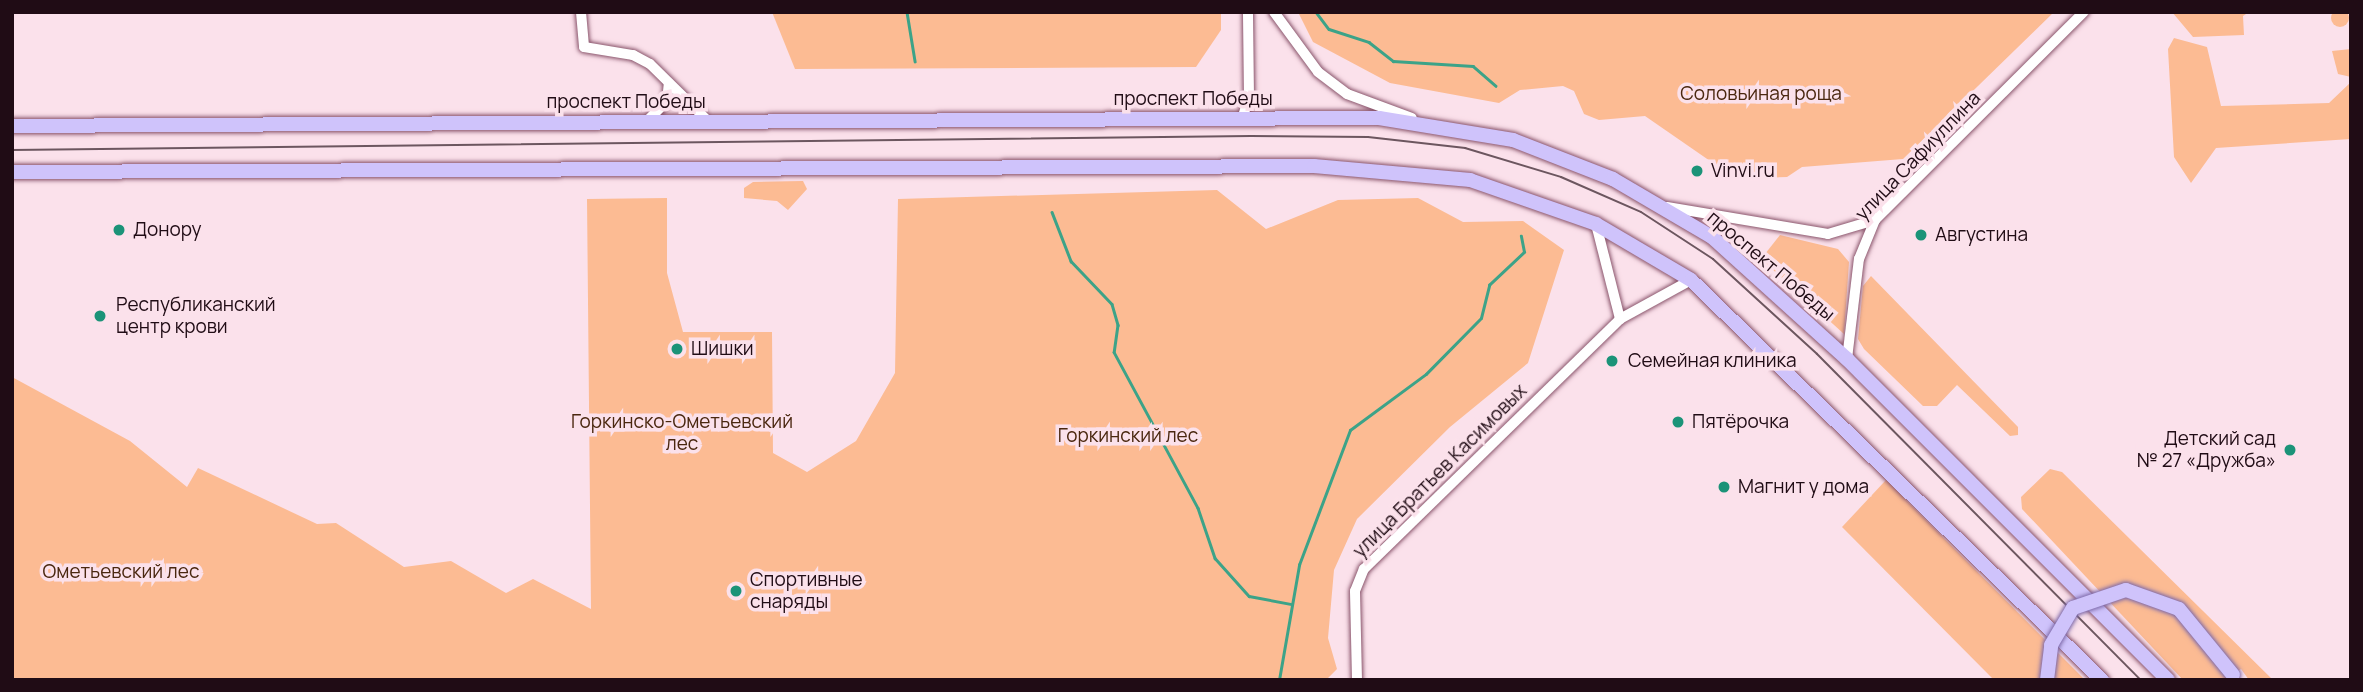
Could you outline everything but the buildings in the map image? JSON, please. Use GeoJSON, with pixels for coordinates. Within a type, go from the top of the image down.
{"type":"FeatureCollection","features":[{"type":"Feature","properties":{"kind":"main road","name":"проспект Победы"},"geometry":{"type":"LineString","coordinates":[[12,126],[1415,119],[1566,157],[1667,207],[1778,292],[2168,680]]}},
{"type":"Feature","properties":{"kind":"main road"},"geometry":{"type":"LineString","coordinates":[[12,172],[1375,167],[1470,180],[1596,224],[1691,280],[2102,680]]}},
{"type":"Feature","properties":{"kind":"main road"},"geometry":{"type":"LineString","coordinates":[[2047,680],[2050,645],[2073,608],[2126,590],[2179,609],[2235,678]]}},
{"type":"Feature","properties":{"kind":"street"},"geometry":{"type":"LineString","coordinates":[[581,12],[584,47],[633,55],[668,83],[708,121]]}},
{"type":"Feature","properties":{"kind":"street"},"geometry":{"type":"LineString","coordinates":[[1242,119],[1249,97],[1248,12]]}},
{"type":"Feature","properties":{"kind":"street"},"geometry":{"type":"LineString","coordinates":[[1274,12],[1318,72],[1347,94],[1415,119]]}},
{"type":"Feature","properties":{"kind":"street","name":"улица Сафиуллина"},"geometry":{"type":"LineString","coordinates":[[1847,359],[1858,259],[1875,220],[2084,12]]}},
{"type":"Feature","properties":{"kind":"street"},"geometry":{"type":"LineString","coordinates":[[647,121],[667,101],[668,83]]}},
{"type":"Feature","properties":{"kind":"street"},"geometry":{"type":"LineString","coordinates":[[1667,207],[1828,234],[1875,220]]}},
{"type":"Feature","properties":{"kind":"street"},"geometry":{"type":"LineString","coordinates":[[1596,224],[1620,319]]}},
{"type":"Feature","properties":{"kind":"street","name":"улица Братьев Касимовых"},"geometry":{"type":"LineString","coordinates":[[1357,680],[1354,604],[1364,569],[1620,319],[1691,280]]}},
{"type":"Feature","properties":{"kind":"green space"},"geometry":{"type":"Polygon","coordinates":[[[2336,9],[2344,9],[2349,18],[2347,25],[2336,27],[2331,22],[2331,14],[2336,9]]]}},
{"type":"Feature","properties":{"kind":"green space"},"geometry":{"type":"Polygon","coordinates":[[[772,12],[1221,12],[1221,30],[1196,67],[795,69],[772,12]]]}},
{"type":"Feature","properties":{"kind":"green space","name":"Соловьиная роща"},"geometry":{"type":"Polygon","coordinates":[[[1298,12],[2054,12],[1903,159],[1802,167],[1787,177],[1762,178],[1726,172],[1645,116],[1599,120],[1584,114],[1574,91],[1563,86],[1520,90],[1499,103],[1390,83],[1313,42],[1298,12]]]}},
{"type":"Feature","properties":{"kind":"green space"},"geometry":{"type":"Polygon","coordinates":[[[2172,12],[2249,12],[2243,16],[2244,35],[2193,37],[2172,12]]]}},
{"type":"Feature","properties":{"kind":"green space"},"geometry":{"type":"Polygon","coordinates":[[[2174,38],[2207,47],[2221,106],[2329,103],[2351,82],[2351,139],[2216,148],[2191,183],[2174,157],[2168,49],[2174,38]]]}},
{"type":"Feature","properties":{"kind":"green space"},"geometry":{"type":"Polygon","coordinates":[[[2351,49],[2351,77],[2338,74],[2332,51],[2351,49]]]}},
{"type":"Feature","properties":{"kind":"green space"},"geometry":{"type":"Polygon","coordinates":[[[803,181],[807,189],[788,210],[777,201],[744,198],[744,188],[753,182],[803,181]]]}},
{"type":"Feature","properties":{"kind":"green space","name":"Горкинский лес"},"geometry":{"type":"Polygon","coordinates":[[[1217,190],[1266,229],[1338,200],[1418,198],[1463,222],[1523,221],[1564,250],[1528,363],[1450,427],[1357,519],[1334,570],[1328,638],[1337,669],[1326,680],[12,680],[12,377],[130,441],[187,487],[198,468],[317,524],[336,523],[404,567],[451,561],[506,593],[533,579],[591,609],[587,199],[667,198],[667,273],[683,332],[772,332],[773,453],[807,472],[856,441],[895,373],[898,199],[1217,190]]]}},
{"type":"Feature","properties":{"kind":"green space"},"geometry":{"type":"Polygon","coordinates":[[[1780,235],[1838,249],[1849,262],[1844,334],[1761,259],[1780,235]]]}},
{"type":"Feature","properties":{"kind":"green space"},"geometry":{"type":"Polygon","coordinates":[[[1871,276],[2018,427],[2018,435],[2010,436],[1957,385],[1937,406],[1923,406],[1864,349],[1858,339],[1863,286],[1871,276]]]}},
{"type":"Feature","properties":{"kind":"green space"},"geometry":{"type":"Polygon","coordinates":[[[2050,469],[2062,472],[2273,680],[2249,680],[2241,669],[2226,680],[2183,680],[2022,509],[2021,497],[2050,469]]]}},
{"type":"Feature","properties":{"kind":"green space"},"geometry":{"type":"Polygon","coordinates":[[[1886,480],[2085,680],[1994,680],[1842,527],[1886,480]]]}},
{"type":"Feature","properties":{"kind":"waterway"},"geometry":{"type":"LineString","coordinates":[[907,12],[915,61]]}},
{"type":"Feature","properties":{"kind":"waterway"},"geometry":{"type":"LineString","coordinates":[[1316,12],[1329,29],[1369,42],[1393,61],[1473,66],[1496,86]]}},
{"type":"Feature","properties":{"kind":"waterway"},"geometry":{"type":"LineString","coordinates":[[1052,212],[1071,261],[1112,304],[1118,325],[1114,352],[1198,508],[1215,558],[1249,596],[1291,604]]}},
{"type":"Feature","properties":{"kind":"waterway"},"geometry":{"type":"LineString","coordinates":[[1279,680],[1299,565],[1350,430],[1426,374],[1481,318],[1489,285],[1524,252],[1521,236]]}},
{"type":"Feature","properties":{"kind":"tram line"},"geometry":{"type":"LineString","coordinates":[[12,150],[1251,136],[1368,137],[1465,148],[1561,177],[1641,212],[1713,259],[1817,354],[2141,680]]}},
{"type":"Feature","properties":{"kind":"place","name":"Vinvi.ru"},"geometry":{"type":"Point","coordinates":[1697,171]}},
{"type":"Feature","properties":{"kind":"place","name":"Донору"},"geometry":{"type":"Point","coordinates":[119,230]}},
{"type":"Feature","properties":{"kind":"place","name":"Августина"},"geometry":{"type":"Point","coordinates":[1921,235]}},
{"type":"Feature","properties":{"kind":"place","name":"Республиканский центр крови"},"geometry":{"type":"Point","coordinates":[100,316]}},
{"type":"Feature","properties":{"kind":"place","name":"Шишки"},"geometry":{"type":"Point","coordinates":[677,349]}},
{"type":"Feature","properties":{"kind":"place","name":"Семейная клиника"},"geometry":{"type":"Point","coordinates":[1612,361]}},
{"type":"Feature","properties":{"kind":"place","name":"Пятёрочка"},"geometry":{"type":"Point","coordinates":[1678,422]}},
{"type":"Feature","properties":{"kind":"place","name":"Детский сад № 27 «Дружба»"},"geometry":{"type":"Point","coordinates":[2290,450]}},
{"type":"Feature","properties":{"kind":"place","name":"Магнит у дома"},"geometry":{"type":"Point","coordinates":[1724,487]}},
{"type":"Feature","properties":{"kind":"place","name":"Спортивные снаряды"},"geometry":{"type":"Point","coordinates":[736,591]}},
{"type":"Feature","properties":{"kind":"park label","name":"Горкинско-Ометьевский лес"},"geometry":{"type":"Point","coordinates":[682,433]}},
{"type":"Feature","properties":{"kind":"park label","name":"Ометьевский лес"},"geometry":{"type":"Point","coordinates":[121,572]}}]}
